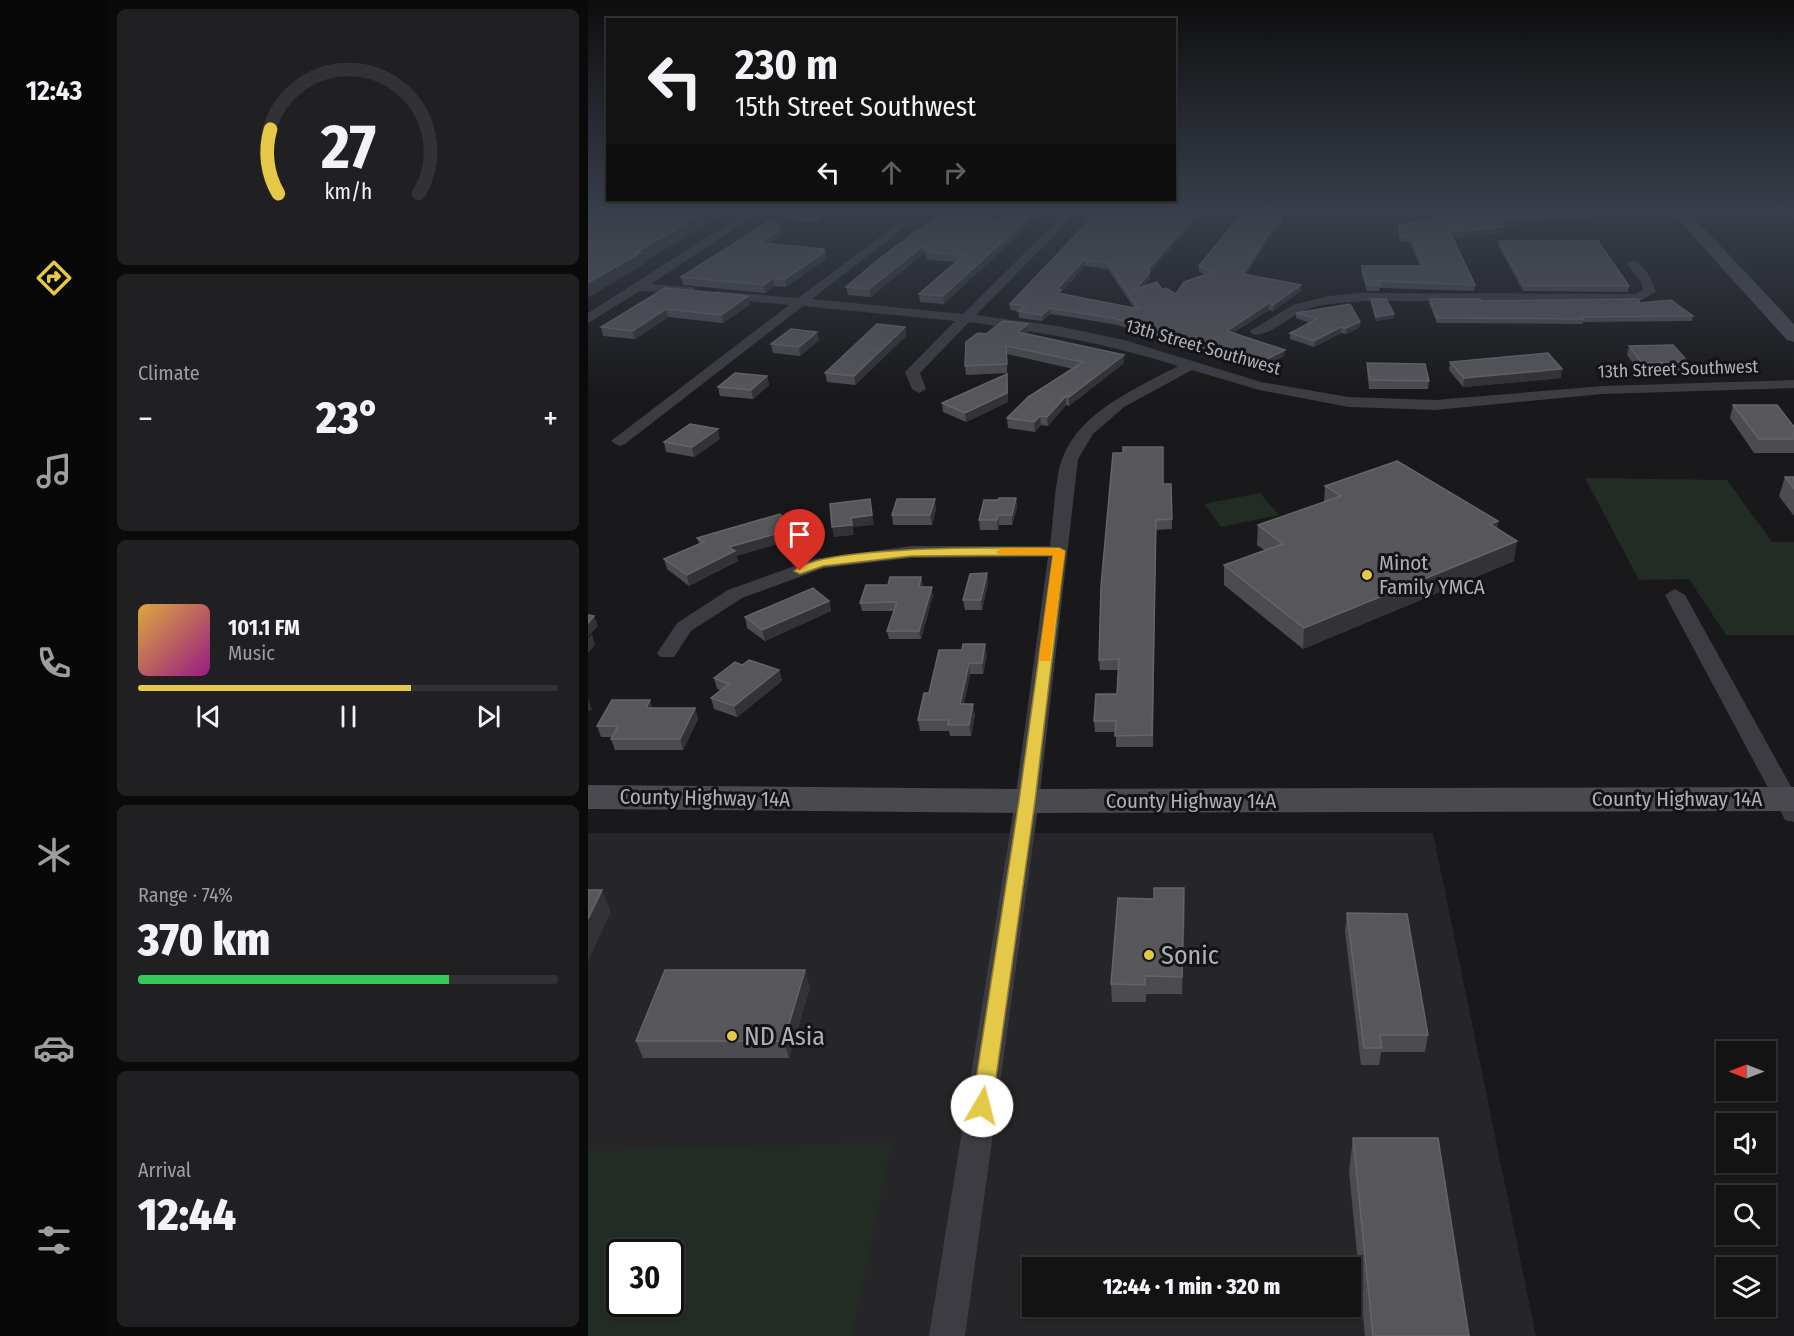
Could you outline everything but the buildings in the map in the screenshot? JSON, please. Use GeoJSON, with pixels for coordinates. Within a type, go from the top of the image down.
{"type":"FeatureCollection","features":[{"type":"Feature","properties":{"kind":"main road"},"geometry":{"type":"LineString","coordinates":[[1733,269],[1794,336]]}},
{"type":"Feature","properties":{"kind":"main road","name":"County Highway 14A"},"geometry":{"type":"LineString","coordinates":[[588,797],[1791,804]]}},
{"type":"Feature","properties":{"kind":"street"},"geometry":{"type":"LineString","coordinates":[[588,318],[666,269]]}},
{"type":"Feature","properties":{"kind":"street"},"geometry":{"type":"LineString","coordinates":[[619,441],[843,269]]}},
{"type":"Feature","properties":{"kind":"street"},"geometry":{"type":"LineString","coordinates":[[919,389],[912,372],[1015,269]]}},
{"type":"Feature","properties":{"kind":"street"},"geometry":{"type":"LineString","coordinates":[[1257,331],[1298,308],[1328,300],[1363,297],[1638,298],[1650,292],[1647,282],[1637,269]]}},
{"type":"Feature","properties":{"kind":"street","name":"13th Street Southwest"},"geometry":{"type":"LineString","coordinates":[[639,287],[802,301],[1058,330],[1124,344],[1259,386],[1349,402],[1435,405],[1615,390],[1794,384]]}},
{"type":"Feature","properties":{"kind":"street"},"geometry":{"type":"LineString","coordinates":[[948,1336],[1027,801],[1070,459],[1087,431],[1119,404],[1192,364]]}},
{"type":"Feature","properties":{"kind":"street"},"geometry":{"type":"LineString","coordinates":[[667,653],[684,627],[735,594],[821,563],[911,552],[1059,551]]}},
{"type":"Feature","properties":{"kind":"street"},"geometry":{"type":"LineString","coordinates":[[1675,595],[1791,804]]}},
{"type":"Feature","properties":{"kind":"shaded area"},"geometry":{"type":"Polygon","coordinates":[[[1585,478],[1727,480],[1772,542],[1794,542],[1794,635],[1726,635],[1689,579],[1639,580],[1585,478]]]}},
{"type":"Feature","properties":{"kind":"shaded area"},"geometry":{"type":"Polygon","coordinates":[[[1260,493],[1279,515],[1221,527],[1204,504],[1260,493]]]}},
{"type":"Feature","properties":{"kind":"shaded area"},"geometry":{"type":"Polygon","coordinates":[[[588,833],[1433,833],[1536,1336],[588,1336],[588,833]]]}},
{"type":"Feature","properties":{"kind":"shaded area"},"geometry":{"type":"Polygon","coordinates":[[[892,1142],[852,1336],[588,1336],[588,1150],[892,1142]]]}},
{"type":"Feature","properties":{"kind":"slow traffic"},"geometry":{"type":"LineString","coordinates":[[1002,552],[1059,551],[1046,658]]}},
{"type":"Feature","properties":{"kind":"place","name":"Minot Family YMCA"},"geometry":{"type":"Point","coordinates":[1367,575]}},
{"type":"Feature","properties":{"kind":"place","name":"Sonic"},"geometry":{"type":"Point","coordinates":[1149,955]}},
{"type":"Feature","properties":{"kind":"place","name":"ND Asia"},"geometry":{"type":"Point","coordinates":[732,1036]}},
{"type":"Feature","properties":{"kind":"route"},"geometry":{"type":"LineString","coordinates":[[800,571],[821,563],[911,552],[1059,551],[1027,801],[982,1106]]}}]}
